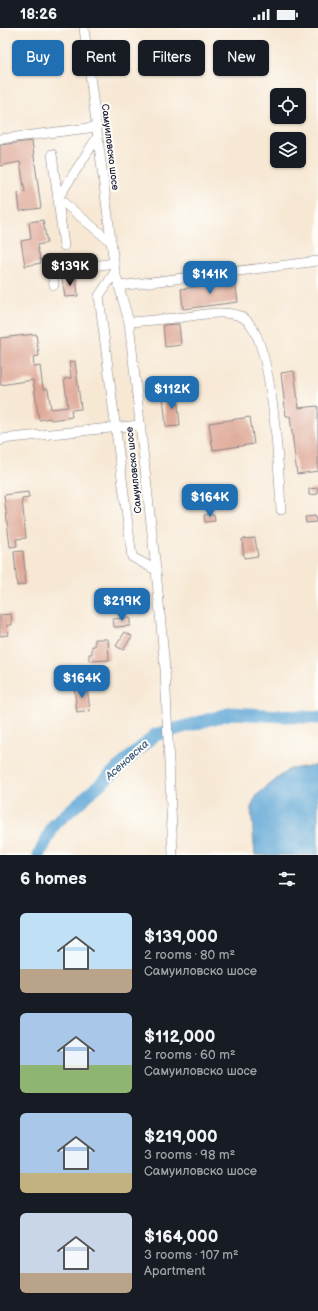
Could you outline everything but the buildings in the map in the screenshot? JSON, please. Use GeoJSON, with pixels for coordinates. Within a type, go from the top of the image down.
{"type":"FeatureCollection","features":[{"type":"Feature","properties":{"kind":"street","name":"Самуиловско шосе"},"geometry":{"type":"LineString","coordinates":[[84,28],[114,268],[129,322],[156,570],[166,697],[173,855]]}},
{"type":"Feature","properties":{"kind":"street"},"geometry":{"type":"LineString","coordinates":[[0,139],[97,131]]}},
{"type":"Feature","properties":{"kind":"street"},"geometry":{"type":"LineString","coordinates":[[58,198],[97,131]]}},
{"type":"Feature","properties":{"kind":"street"},"geometry":{"type":"LineString","coordinates":[[52,154],[64,246]]}},
{"type":"Feature","properties":{"kind":"street"},"geometry":{"type":"LineString","coordinates":[[58,198],[111,242]]}},
{"type":"Feature","properties":{"kind":"street"},"geometry":{"type":"LineString","coordinates":[[119,286],[318,260]]}},
{"type":"Feature","properties":{"kind":"street"},"geometry":{"type":"LineString","coordinates":[[54,285],[52,272],[114,268]]}},
{"type":"Feature","properties":{"kind":"street"},"geometry":{"type":"LineString","coordinates":[[114,268],[100,296],[132,557],[156,570]]}},
{"type":"Feature","properties":{"kind":"street"},"geometry":{"type":"LineString","coordinates":[[129,322],[226,313],[242,317],[253,328],[262,349],[271,398],[278,458],[281,510]]}},
{"type":"Feature","properties":{"kind":"street"},"geometry":{"type":"LineString","coordinates":[[0,441],[1,439],[140,425]]}},
{"type":"Feature","properties":{"kind":"water"},"geometry":{"type":"Polygon","coordinates":[[[318,765],[318,855],[255,855],[251,808],[257,795],[289,769],[318,765]]]}},
{"type":"Feature","properties":{"kind":"waterway","name":"Асеновска"},"geometry":{"type":"LineString","coordinates":[[39,855],[54,825],[155,735],[232,713],[318,718]]}}]}
